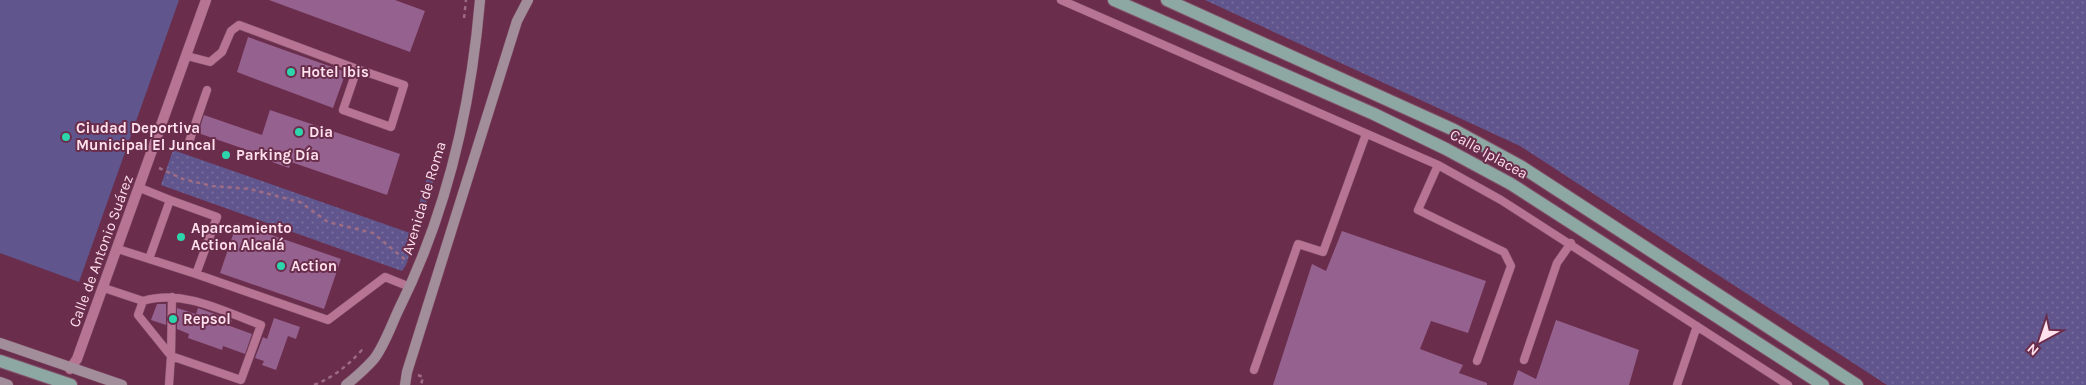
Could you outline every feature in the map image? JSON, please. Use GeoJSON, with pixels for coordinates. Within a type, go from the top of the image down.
{"type":"FeatureCollection","features":[{"type":"Feature","properties":{"kind":"main road","name":"Calle Iplacea"},"geometry":{"type":"LineString","coordinates":[[1114,0],[1374,114],[1487,170],[1542,203],[1823,385]]}},
{"type":"Feature","properties":{"kind":"main road","name":"Calle Iplacea"},"geometry":{"type":"LineString","coordinates":[[1167,0],[1454,130],[1522,166],[1590,213],[1857,385]]}},
{"type":"Feature","properties":{"kind":"main road"},"geometry":{"type":"LineString","coordinates":[[0,361],[71,385]]}},
{"type":"Feature","properties":{"kind":"street","name":"Calle de Antonio Suárez"},"geometry":{"type":"LineString","coordinates":[[70,369],[77,359],[104,288],[206,0]]}},
{"type":"Feature","properties":{"kind":"street","name":"Avenida de Roma"},"geometry":{"type":"LineString","coordinates":[[346,385],[375,358],[410,287],[440,204],[459,138],[476,47],[480,0]]}},
{"type":"Feature","properties":{"kind":"street"},"geometry":{"type":"LineString","coordinates":[[406,385],[407,372],[517,21],[528,0]]}},
{"type":"Feature","properties":{"kind":"street"},"geometry":{"type":"LineString","coordinates":[[0,344],[122,385]]}},
{"type":"Feature","properties":{"kind":"street"},"geometry":{"type":"LineString","coordinates":[[0,382],[8,385]]}},
{"type":"Feature","properties":{"kind":"lane"},"geometry":{"type":"LineString","coordinates":[[1061,0],[1438,166],[1501,200],[1788,385]]}},
{"type":"Feature","properties":{"kind":"lane"},"geometry":{"type":"LineString","coordinates":[[187,56],[210,62],[222,52],[232,31],[238,25],[404,85],[391,127],[343,110],[357,69]]}},
{"type":"Feature","properties":{"kind":"lane"},"geometry":{"type":"LineString","coordinates":[[188,145],[207,90]]}},
{"type":"Feature","properties":{"kind":"lane"},"geometry":{"type":"LineString","coordinates":[[1254,370],[1298,244],[1323,252],[1366,134]]}},
{"type":"Feature","properties":{"kind":"lane"},"geometry":{"type":"LineString","coordinates":[[1438,166],[1418,210],[1504,252],[1511,266],[1477,361]]}},
{"type":"Feature","properties":{"kind":"lane"},"geometry":{"type":"LineString","coordinates":[[140,188],[217,217],[196,274]]}},
{"type":"Feature","properties":{"kind":"lane"},"geometry":{"type":"LineString","coordinates":[[149,258],[170,200]]}},
{"type":"Feature","properties":{"kind":"lane"},"geometry":{"type":"LineString","coordinates":[[1524,360],[1558,263],[1571,244]]}},
{"type":"Feature","properties":{"kind":"lane"},"geometry":{"type":"LineString","coordinates":[[118,248],[328,320],[385,277],[410,287]]}},
{"type":"Feature","properties":{"kind":"lane"},"geometry":{"type":"LineString","coordinates":[[104,288],[143,301],[160,296],[185,298],[261,325],[242,380],[171,356],[138,314],[143,301]]}},
{"type":"Feature","properties":{"kind":"lane"},"geometry":{"type":"LineString","coordinates":[[169,385],[172,297]]}},
{"type":"Feature","properties":{"kind":"lane"},"geometry":{"type":"LineString","coordinates":[[1677,385],[1697,326]]}},
{"type":"Feature","properties":{"kind":"path"},"geometry":{"type":"LineString","coordinates":[[464,20],[466,0]]}},
{"type":"Feature","properties":{"kind":"path"},"geometry":{"type":"LineString","coordinates":[[148,164],[183,179],[212,186],[250,189],[300,202],[328,222],[373,233],[408,262],[410,258]]}},
{"type":"Feature","properties":{"kind":"path"},"geometry":{"type":"LineString","coordinates":[[314,385],[330,379],[344,369],[362,350],[375,358]]}},
{"type":"Feature","properties":{"kind":"shaded area","name":"Ciudad Deportiva Municipal El Juncal"},"geometry":{"type":"Polygon","coordinates":[[[0,0],[179,0],[79,282],[0,253],[0,0]]]}},
{"type":"Feature","properties":{"kind":"shaded area"},"geometry":{"type":"Polygon","coordinates":[[[1205,0],[2086,0],[2086,385],[1887,385],[1520,146],[1205,0]]]}},
{"type":"Feature","properties":{"kind":"shaded area"},"geometry":{"type":"Polygon","coordinates":[[[173,150],[410,233],[435,152],[442,153],[406,265],[402,271],[161,185],[173,150]]]}},
{"type":"Feature","properties":{"kind":"building"},"geometry":{"type":"Polygon","coordinates":[[[269,0],[395,0],[425,11],[410,52],[269,0]]]}},
{"type":"Feature","properties":{"kind":"building","name":"Hotel Ibis"},"geometry":{"type":"Polygon","coordinates":[[[248,37],[346,72],[333,108],[237,72],[248,37]]]}},
{"type":"Feature","properties":{"kind":"building","name":"Dia"},"geometry":{"type":"Polygon","coordinates":[[[270,110],[400,154],[387,195],[291,162],[289,168],[255,156],[256,153],[198,133],[204,115],[262,135],[270,110]]]}},
{"type":"Feature","properties":{"kind":"building","name":"Action"},"geometry":{"type":"Polygon","coordinates":[[[237,223],[341,259],[324,309],[220,273],[237,223]]]}},
{"type":"Feature","properties":{"kind":"building"},"geometry":{"type":"Polygon","coordinates":[[[1342,231],[1486,281],[1468,333],[1431,321],[1420,349],[1463,365],[1459,373],[1487,383],[1487,385],[1273,385],[1312,264],[1326,271],[1342,231]]]}},
{"type":"Feature","properties":{"kind":"building"},"geometry":{"type":"Polygon","coordinates":[[[157,304],[166,304],[166,325],[151,320],[157,304]]]}},
{"type":"Feature","properties":{"kind":"building"},"geometry":{"type":"Polygon","coordinates":[[[177,308],[196,314],[198,308],[232,320],[230,326],[252,334],[245,354],[223,346],[222,350],[188,338],[189,334],[177,329],[177,308]]]}},
{"type":"Feature","properties":{"kind":"building"},"geometry":{"type":"Polygon","coordinates":[[[274,318],[300,327],[296,339],[288,336],[276,370],[262,365],[264,361],[255,358],[263,337],[267,339],[274,318]]]}},
{"type":"Feature","properties":{"kind":"building"},"geometry":{"type":"Polygon","coordinates":[[[1556,320],[1639,350],[1629,385],[1513,385],[1518,370],[1536,379],[1556,320]]]}},
{"type":"Feature","properties":{"kind":"place","name":"Hotel Ibis"},"geometry":{"type":"Point","coordinates":[291,72]}},
{"type":"Feature","properties":{"kind":"place","name":"Dia"},"geometry":{"type":"Point","coordinates":[299,132]}},
{"type":"Feature","properties":{"kind":"place","name":"Ciudad Deportiva Municipal El Juncal"},"geometry":{"type":"Point","coordinates":[66,137]}},
{"type":"Feature","properties":{"kind":"place","name":"Parking Día"},"geometry":{"type":"Point","coordinates":[226,155]}},
{"type":"Feature","properties":{"kind":"place","name":"Aparcamiento Action Alcalá"},"geometry":{"type":"Point","coordinates":[181,237]}},
{"type":"Feature","properties":{"kind":"place","name":"Action"},"geometry":{"type":"Point","coordinates":[281,266]}},
{"type":"Feature","properties":{"kind":"place","name":"Repsol"},"geometry":{"type":"Point","coordinates":[173,319]}}]}
